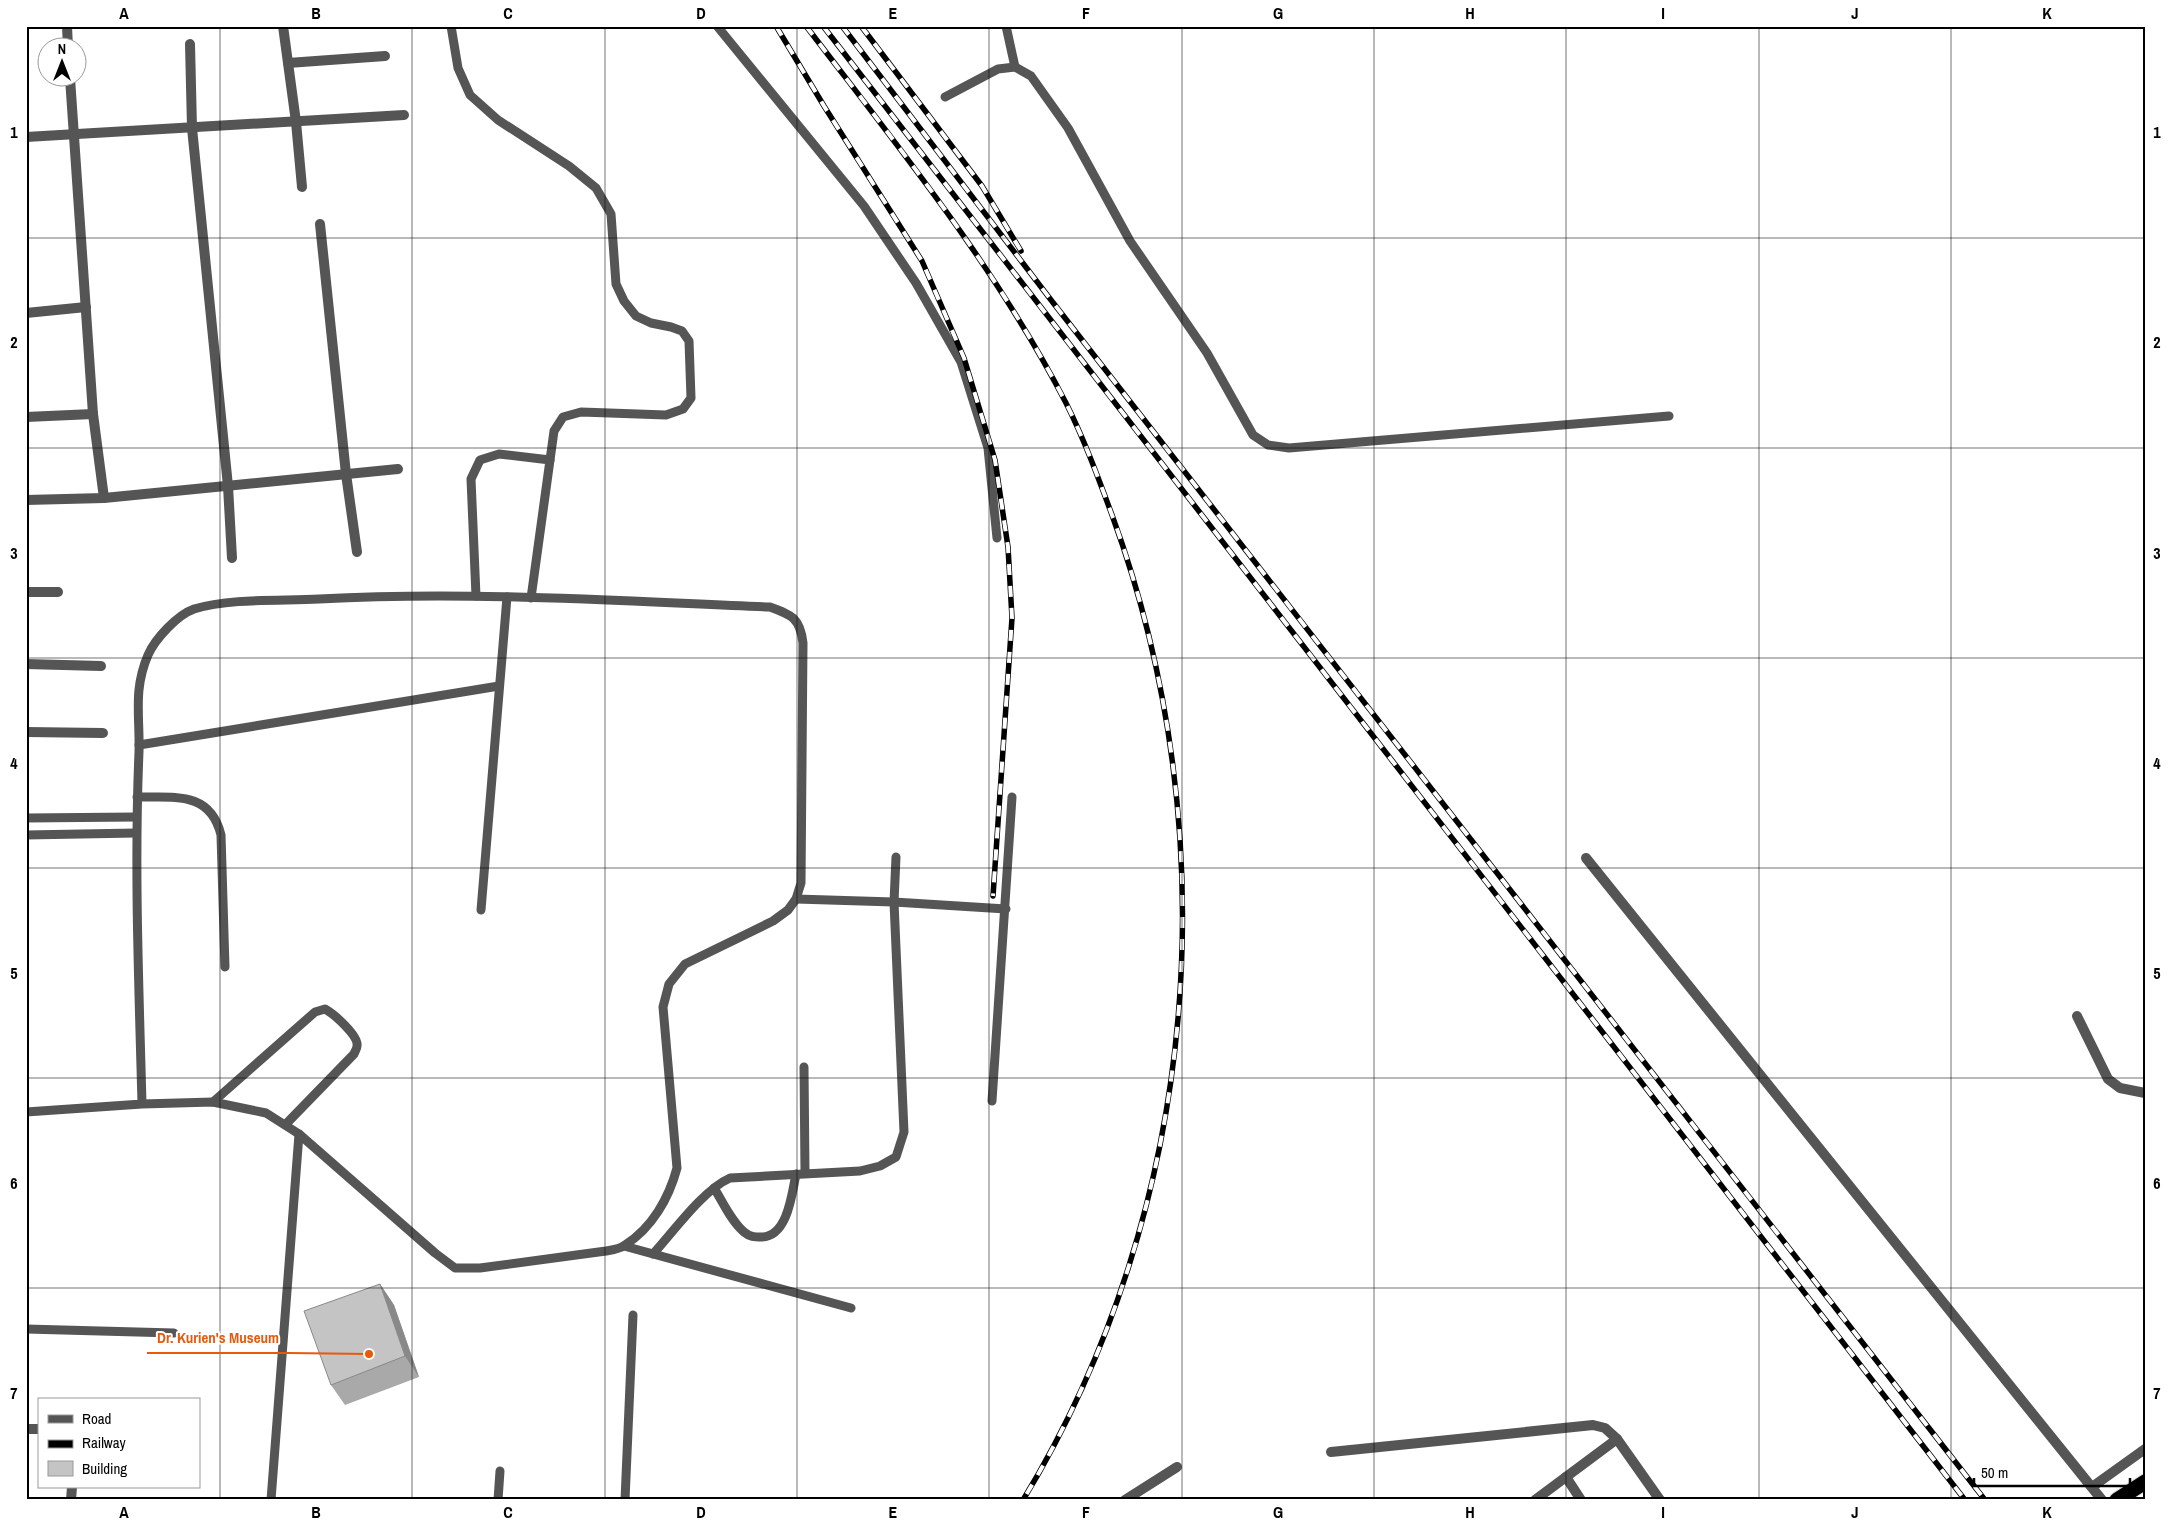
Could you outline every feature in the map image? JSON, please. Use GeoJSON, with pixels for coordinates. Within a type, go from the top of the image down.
{"type":"FeatureCollection","features":[{"type":"Feature","properties":{"kind":"highway"},"geometry":{"type":"LineString","coordinates":[[2117,1500],[2145,1482]]}},
{"type":"Feature","properties":{"kind":"street"},"geometry":{"type":"LineString","coordinates":[[283,26],[296,122],[302,187]]}},
{"type":"Feature","properties":{"kind":"street"},"geometry":{"type":"LineString","coordinates":[[190,44],[192,128],[228,486],[232,558]]}},
{"type":"Feature","properties":{"kind":"street"},"geometry":{"type":"LineString","coordinates":[[288,63],[385,56]]}},
{"type":"Feature","properties":{"kind":"street"},"geometry":{"type":"LineString","coordinates":[[71,88],[94,414],[104,498]]}},
{"type":"Feature","properties":{"kind":"street"},"geometry":{"type":"LineString","coordinates":[[26,137],[404,115]]}},
{"type":"Feature","properties":{"kind":"street"},"geometry":{"type":"LineString","coordinates":[[320,224],[346,474],[357,552]]}},
{"type":"Feature","properties":{"kind":"street"},"geometry":{"type":"LineString","coordinates":[[26,313],[86,307]]}},
{"type":"Feature","properties":{"kind":"street"},"geometry":{"type":"LineString","coordinates":[[26,417],[94,414]]}},
{"type":"Feature","properties":{"kind":"street"},"geometry":{"type":"LineString","coordinates":[[26,500],[104,498],[398,470]]}},
{"type":"Feature","properties":{"kind":"street"},"geometry":{"type":"LineString","coordinates":[[26,592],[58,592]]}},
{"type":"Feature","properties":{"kind":"street"},"geometry":{"type":"LineString","coordinates":[[26,664],[101,666]]}},
{"type":"Feature","properties":{"kind":"street"},"geometry":{"type":"LineString","coordinates":[[26,732],[104,733]]}},
{"type":"Feature","properties":{"kind":"street"},"geometry":{"type":"LineString","coordinates":[[1586,858],[2102,1500]]}},
{"type":"Feature","properties":{"kind":"street"},"geometry":{"type":"LineString","coordinates":[[2077,1016],[2108,1079],[2120,1088],[2145,1093]]}},
{"type":"Feature","properties":{"kind":"street"},"geometry":{"type":"LineString","coordinates":[[1331,1452],[1593,1425],[1606,1428],[1617,1439],[1660,1500]]}},
{"type":"Feature","properties":{"kind":"street"},"geometry":{"type":"LineString","coordinates":[[1535,1500],[1617,1439]]}},
{"type":"Feature","properties":{"kind":"street"},"geometry":{"type":"LineString","coordinates":[[2092,1487],[2145,1449]]}},
{"type":"Feature","properties":{"kind":"street"},"geometry":{"type":"LineString","coordinates":[[1125,1500],[1177,1467]]}},
{"type":"Feature","properties":{"kind":"street"},"geometry":{"type":"LineString","coordinates":[[1566,1477],[1581,1500]]}},
{"type":"Feature","properties":{"kind":"lane"},"geometry":{"type":"LineString","coordinates":[[451,26],[458,68],[470,95],[498,120],[569,166],[596,188],[611,214],[616,284],[636,316],[651,324],[682,331],[689,341],[691,398],[683,409],[666,415],[581,412],[564,417],[554,431],[531,598]]}},
{"type":"Feature","properties":{"kind":"lane"},"geometry":{"type":"LineString","coordinates":[[717,26],[864,206],[916,282],[961,362],[988,448],[997,538]]}},
{"type":"Feature","properties":{"kind":"lane"},"geometry":{"type":"LineString","coordinates":[[1006,26],[1015,67]]}},
{"type":"Feature","properties":{"kind":"lane"},"geometry":{"type":"LineString","coordinates":[[946,97],[998,69],[1015,67],[1031,76],[1068,128],[1130,241],[1207,353],[1253,435],[1268,445],[1289,448],[1669,416]]}},
{"type":"Feature","properties":{"kind":"lane"},"geometry":{"type":"LineString","coordinates":[[476,596],[471,479],[480,460],[499,454],[550,460]]}},
{"type":"Feature","properties":{"kind":"lane"},"geometry":{"type":"LineString","coordinates":[[26,1112],[142,1104],[213,1102],[266,1113],[299,1134],[435,1253],[455,1268],[480,1268],[606,1252],[624,1246],[645,1228],[663,1205],[678,1168],[663,1007],[669,984],[685,964],[772,921],[788,910],[796,900],[801,883],[803,643],[801,628],[790,614],[770,607],[476,596],[341,598],[224,604],[191,610],[166,629],[149,652],[138,684],[139,746],[136,833],[142,1104]]}},
{"type":"Feature","properties":{"kind":"lane"},"geometry":{"type":"LineString","coordinates":[[481,910],[507,597]]}},
{"type":"Feature","properties":{"kind":"lane"},"geometry":{"type":"LineString","coordinates":[[139,746],[499,686]]}},
{"type":"Feature","properties":{"kind":"lane"},"geometry":{"type":"LineString","coordinates":[[137,797],[195,800],[208,808],[218,824],[221,835],[225,967]]}},
{"type":"Feature","properties":{"kind":"lane"},"geometry":{"type":"LineString","coordinates":[[992,1101],[1012,797]]}},
{"type":"Feature","properties":{"kind":"lane"},"geometry":{"type":"LineString","coordinates":[[26,818],[136,817]]}},
{"type":"Feature","properties":{"kind":"lane"},"geometry":{"type":"LineString","coordinates":[[26,835],[136,833]]}},
{"type":"Feature","properties":{"kind":"lane"},"geometry":{"type":"LineString","coordinates":[[653,1254],[714,1188],[730,1178],[860,1171],[880,1166],[896,1157],[904,1132],[894,902],[896,857]]}},
{"type":"Feature","properties":{"kind":"lane"},"geometry":{"type":"LineString","coordinates":[[796,900],[894,902],[1006,909]]}},
{"type":"Feature","properties":{"kind":"lane"},"geometry":{"type":"LineString","coordinates":[[213,1102],[315,1012],[325,1009],[334,1015],[356,1039],[358,1046],[354,1054],[286,1124]]}},
{"type":"Feature","properties":{"kind":"lane"},"geometry":{"type":"LineString","coordinates":[[714,1188],[744,1232],[752,1237],[767,1237],[778,1229],[784,1220],[801,1174],[804,1067]]}},
{"type":"Feature","properties":{"kind":"lane"},"geometry":{"type":"LineString","coordinates":[[271,1500],[299,1134]]}},
{"type":"Feature","properties":{"kind":"lane"},"geometry":{"type":"LineString","coordinates":[[624,1246],[851,1308]]}},
{"type":"Feature","properties":{"kind":"lane"},"geometry":{"type":"LineString","coordinates":[[625,1500],[633,1315]]}},
{"type":"Feature","properties":{"kind":"lane"},"geometry":{"type":"LineString","coordinates":[[26,1329],[174,1333]]}},
{"type":"Feature","properties":{"kind":"lane"},"geometry":{"type":"LineString","coordinates":[[498,1500],[500,1471]]}},
{"type":"Feature","properties":{"kind":"building"},"geometry":{"type":"Polygon","coordinates":[[[380,1284],[405,1356],[331,1385],[304,1311],[380,1284]]]}},
{"type":"Feature","properties":{"kind":"railway"},"geometry":{"type":"LineString","coordinates":[[776,26],[922,261],[964,358],[995,460],[1008,547],[1012,618],[993,896]]}},
{"type":"Feature","properties":{"kind":"railway"},"geometry":{"type":"LineString","coordinates":[[806,26],[945,209],[1009,304],[1039,353],[1066,403],[1085,444],[1112,515],[1149,637],[1172,762],[1182,890],[1178,1017],[1160,1144],[1128,1267],[1083,1387],[1023,1500]]}},
{"type":"Feature","properties":{"kind":"railway"},"geometry":{"type":"LineString","coordinates":[[823,26],[1965,1500]]}},
{"type":"Feature","properties":{"kind":"railway"},"geometry":{"type":"LineString","coordinates":[[842,26],[1051,300],[1985,1500]]}},
{"type":"Feature","properties":{"kind":"railway"},"geometry":{"type":"LineString","coordinates":[[861,26],[982,186],[1021,251]]}},
{"type":"Feature","properties":{"kind":"place","name":"Dr. Kurien's Museum"},"geometry":{"type":"Point","coordinates":[369,1354]}}]}
